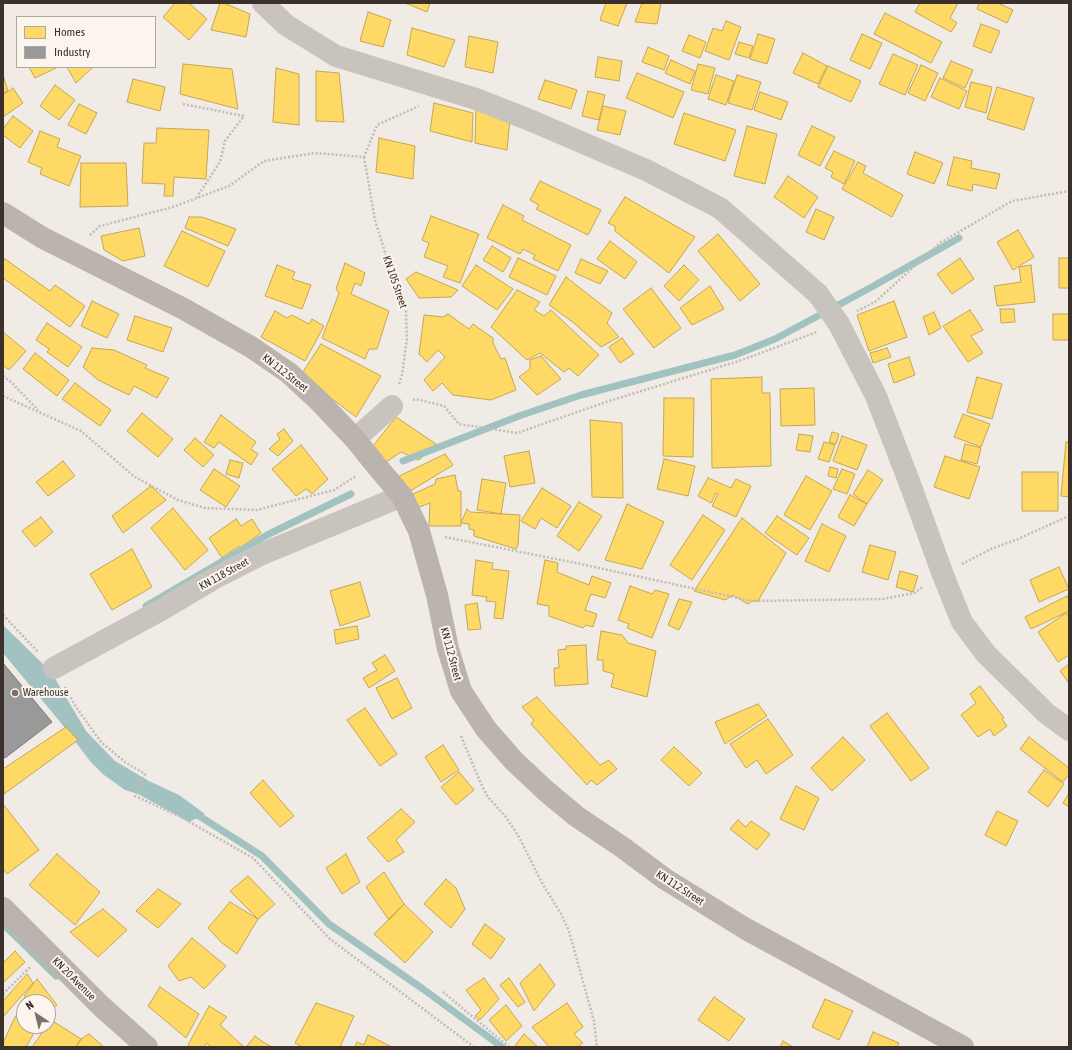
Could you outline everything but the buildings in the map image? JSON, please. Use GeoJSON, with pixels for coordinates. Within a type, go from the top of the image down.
{"type":"FeatureCollection","features":[{"type":"Feature","properties":{"kind":"street"},"geometry":{"type":"LineString","coordinates":[[263,3],[286,25],[336,56],[452,91],[532,121],[632,164],[720,208],[847,318],[962,622],[986,654],[1046,713],[1069,730]]}},
{"type":"Feature","properties":{"kind":"street","name":"KN 112 Street"},"geometry":{"type":"LineString","coordinates":[[3,213],[44,238],[184,309],[251,347],[289,373],[320,401],[355,439],[374,464],[402,496],[420,531],[438,595],[448,649],[461,691],[486,729],[514,761],[546,791],[576,816],[676,886],[746,929],[963,1047]]}},
{"type":"Feature","properties":{"kind":"street"},"geometry":{"type":"LineString","coordinates":[[355,439],[392,406]]}},
{"type":"Feature","properties":{"kind":"street","name":"KN 118 Street"},"geometry":{"type":"LineString","coordinates":[[54,668],[161,610],[215,578],[262,554],[402,496]]}},
{"type":"Feature","properties":{"kind":"street","name":"KN 20 Avenue"},"geometry":{"type":"LineString","coordinates":[[3,908],[101,1006],[147,1047]]}},
{"type":"Feature","properties":{"kind":"path"},"geometry":{"type":"LineString","coordinates":[[71,251],[100,226],[172,207],[229,186],[264,162],[315,153],[364,157],[378,124],[452,91]]}},
{"type":"Feature","properties":{"kind":"path"},"geometry":{"type":"LineString","coordinates":[[183,104],[244,116],[225,141],[220,162],[197,198]]}},
{"type":"Feature","properties":{"kind":"path","name":"KN 105 Street"},"geometry":{"type":"LineString","coordinates":[[364,157],[375,220],[388,262],[402,292],[406,311],[407,338],[402,375],[392,406]]}},
{"type":"Feature","properties":{"kind":"path"},"geometry":{"type":"LineString","coordinates":[[847,318],[875,302],[940,243],[1012,201],[1069,191]]}},
{"type":"Feature","properties":{"kind":"path"},"geometry":{"type":"LineString","coordinates":[[392,406],[416,399],[444,406],[459,424],[517,433],[609,401],[742,360],[817,332]]}},
{"type":"Feature","properties":{"kind":"path"},"geometry":{"type":"LineString","coordinates":[[3,376],[11,382],[39,412]]}},
{"type":"Feature","properties":{"kind":"path"},"geometry":{"type":"LineString","coordinates":[[3,396],[82,431],[135,477],[178,500],[204,508],[257,510],[334,490],[374,464]]}},
{"type":"Feature","properties":{"kind":"path"},"geometry":{"type":"LineString","coordinates":[[420,531],[752,601],[883,599],[914,593],[943,575],[991,549],[1018,539],[1069,516]]}},
{"type":"Feature","properties":{"kind":"path"},"geometry":{"type":"LineString","coordinates":[[3,615],[54,668],[76,707],[101,742],[125,762],[145,774],[135,796],[179,816],[253,858],[330,939],[474,1047]]}},
{"type":"Feature","properties":{"kind":"path"},"geometry":{"type":"LineString","coordinates":[[459,729],[482,786],[488,796],[506,817],[519,837],[542,883],[561,914],[569,931],[594,1021],[597,1047]]}},
{"type":"Feature","properties":{"kind":"path"},"geometry":{"type":"LineString","coordinates":[[3,994],[46,951]]}},
{"type":"Feature","properties":{"kind":"path"},"geometry":{"type":"LineString","coordinates":[[443,992],[509,1047]]}},
{"type":"Feature","properties":{"kind":"water"},"geometry":{"type":"Polygon","coordinates":[[[3,625],[53,675],[86,731],[115,761],[149,781],[179,795],[205,814],[189,822],[138,794],[125,790],[104,775],[90,761],[61,723],[3,653],[3,625]]]}},
{"type":"Feature","properties":{"kind":"waterway"},"geometry":{"type":"LineString","coordinates":[[403,461],[519,416],[581,395],[735,355],[775,339],[959,238]]}},
{"type":"Feature","properties":{"kind":"waterway"},"geometry":{"type":"LineString","coordinates":[[146,606],[269,534],[351,494]]}},
{"type":"Feature","properties":{"kind":"waterway"},"geometry":{"type":"LineString","coordinates":[[193,812],[262,856],[329,924],[423,989],[502,1047]]}},
{"type":"Feature","properties":{"kind":"waterway"},"geometry":{"type":"LineString","coordinates":[[3,924],[56,976]]}},
{"type":"Feature","properties":{"kind":"place","name":"Warehouse"},"geometry":{"type":"Point","coordinates":[15,693]}}]}
